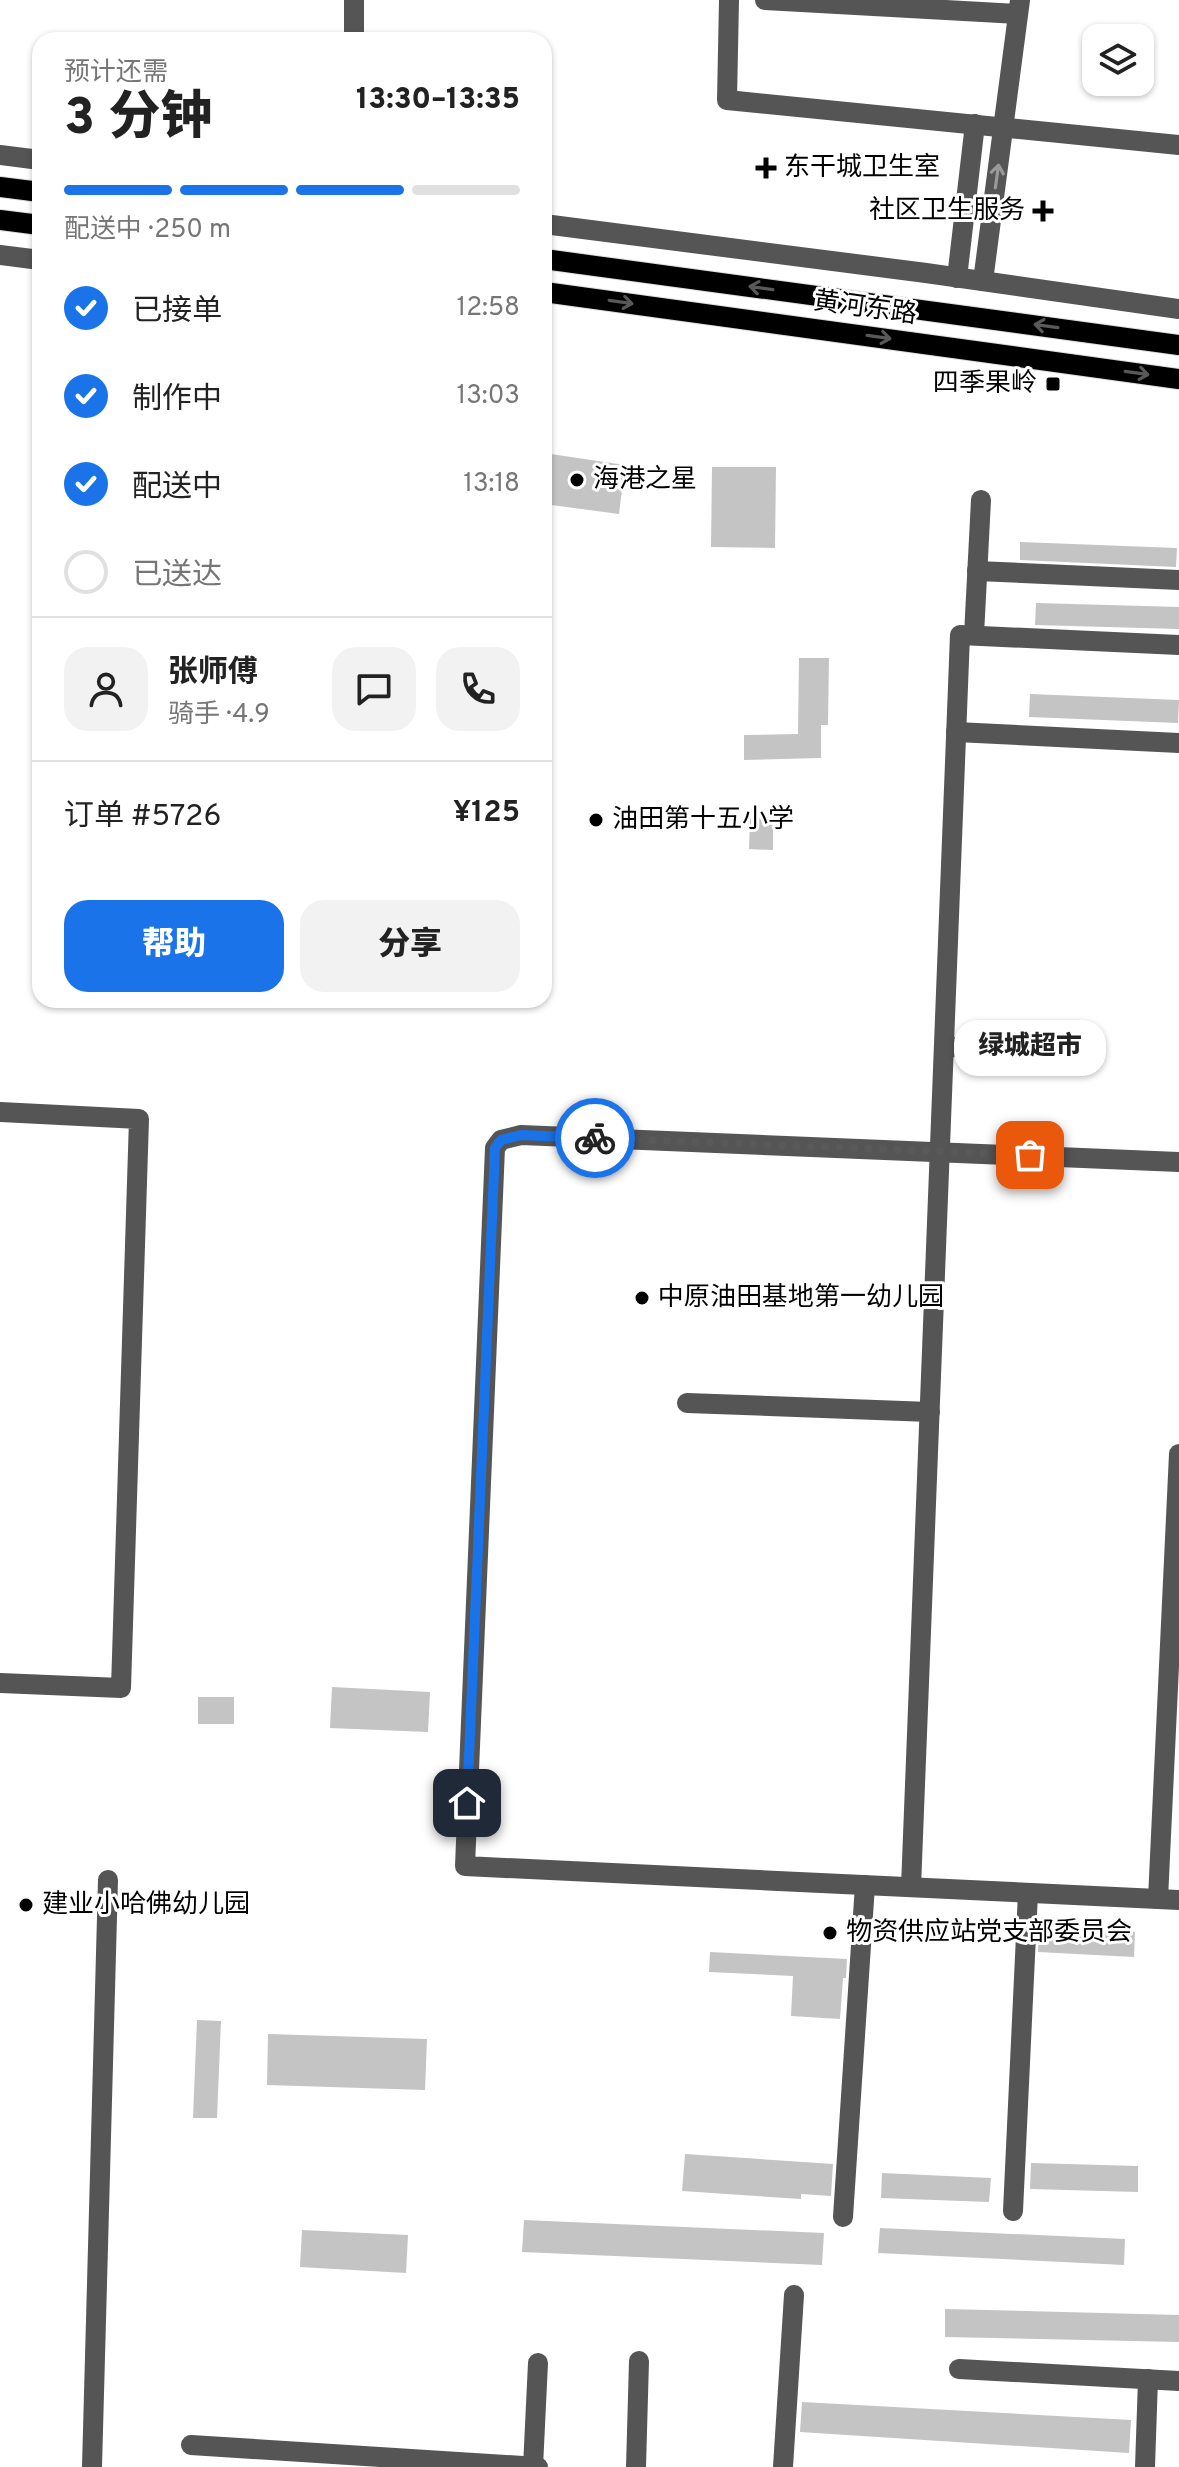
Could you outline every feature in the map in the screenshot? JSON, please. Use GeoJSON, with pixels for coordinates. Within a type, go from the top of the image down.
{"type":"FeatureCollection","features":[{"type":"Feature","properties":{"kind":"main road"},"geometry":{"type":"LineString","coordinates":[[0,187],[32,191]]}},
{"type":"Feature","properties":{"kind":"main road"},"geometry":{"type":"LineString","coordinates":[[0,220],[32,224]]}},
{"type":"Feature","properties":{"kind":"main road","name":"黄河东路"},"geometry":{"type":"LineString","coordinates":[[552,260],[1179,345]]}},
{"type":"Feature","properties":{"kind":"main road","name":"黄河东路"},"geometry":{"type":"LineString","coordinates":[[552,293],[1179,379]]}},
{"type":"Feature","properties":{"kind":"street"},"geometry":{"type":"LineString","coordinates":[[354,0],[354,32]]}},
{"type":"Feature","properties":{"kind":"street"},"geometry":{"type":"LineString","coordinates":[[729,0],[727,100],[1179,145]]}},
{"type":"Feature","properties":{"kind":"street"},"geometry":{"type":"LineString","coordinates":[[765,0],[1019,7],[983,281]]}},
{"type":"Feature","properties":{"kind":"street"},"geometry":{"type":"LineString","coordinates":[[957,278],[975,124]]}},
{"type":"Feature","properties":{"kind":"street"},"geometry":{"type":"LineString","coordinates":[[0,155],[32,159]]}},
{"type":"Feature","properties":{"kind":"street"},"geometry":{"type":"LineString","coordinates":[[552,225],[1179,309]]}},
{"type":"Feature","properties":{"kind":"street"},"geometry":{"type":"LineString","coordinates":[[0,255],[32,259]]}},
{"type":"Feature","properties":{"kind":"street"},"geometry":{"type":"LineString","coordinates":[[911,1887],[956,732],[977,571],[981,500]]}},
{"type":"Feature","properties":{"kind":"street"},"geometry":{"type":"LineString","coordinates":[[977,571],[1179,580]]}},
{"type":"Feature","properties":{"kind":"street"},"geometry":{"type":"LineString","coordinates":[[967,635],[1179,645]]}},
{"type":"Feature","properties":{"kind":"street"},"geometry":{"type":"LineString","coordinates":[[956,732],[1179,743]]}},
{"type":"Feature","properties":{"kind":"street"},"geometry":{"type":"LineString","coordinates":[[944,1047],[991,1048]]}},
{"type":"Feature","properties":{"kind":"street"},"geometry":{"type":"LineString","coordinates":[[0,1112],[139,1119],[121,1688],[0,1683]]}},
{"type":"Feature","properties":{"kind":"street"},"geometry":{"type":"LineString","coordinates":[[1179,1162],[521,1135],[501,1140],[495,1148],[465,1866],[1169,1900],[1179,1454]]}},
{"type":"Feature","properties":{"kind":"street"},"geometry":{"type":"LineString","coordinates":[[687,1403],[930,1412]]}},
{"type":"Feature","properties":{"kind":"street"},"geometry":{"type":"LineString","coordinates":[[92,2467],[108,1880]]}},
{"type":"Feature","properties":{"kind":"street"},"geometry":{"type":"LineString","coordinates":[[843,2217],[865,1885]]}},
{"type":"Feature","properties":{"kind":"street"},"geometry":{"type":"LineString","coordinates":[[1013,2211],[1028,1893]]}},
{"type":"Feature","properties":{"kind":"street"},"geometry":{"type":"LineString","coordinates":[[783,2467],[794,2295]]}},
{"type":"Feature","properties":{"kind":"street"},"geometry":{"type":"LineString","coordinates":[[636,2467],[639,2361]]}},
{"type":"Feature","properties":{"kind":"street"},"geometry":{"type":"LineString","coordinates":[[191,2445],[536,2467],[538,2363]]}},
{"type":"Feature","properties":{"kind":"street"},"geometry":{"type":"LineString","coordinates":[[959,2369],[1179,2381]]}},
{"type":"Feature","properties":{"kind":"street"},"geometry":{"type":"LineString","coordinates":[[1145,2467],[1148,2379]]}},
{"type":"Feature","properties":{"kind":"building"},"geometry":{"type":"Polygon","coordinates":[[[552,454],[625,465],[619,514],[552,505],[552,454]]]}},
{"type":"Feature","properties":{"kind":"building"},"geometry":{"type":"Polygon","coordinates":[[[712,467],[776,467],[775,548],[711,547],[712,467]]]}},
{"type":"Feature","properties":{"kind":"building"},"geometry":{"type":"Polygon","coordinates":[[[1020,542],[1177,548],[1176,567],[1020,560],[1020,542]]]}},
{"type":"Feature","properties":{"kind":"building"},"geometry":{"type":"Polygon","coordinates":[[[1036,603],[1179,607],[1179,629],[1035,625],[1036,603]]]}},
{"type":"Feature","properties":{"kind":"building"},"geometry":{"type":"Polygon","coordinates":[[[799,658],[829,658],[828,725],[821,725],[821,758],[744,760],[744,735],[798,734],[799,658]]]}},
{"type":"Feature","properties":{"kind":"building"},"geometry":{"type":"Polygon","coordinates":[[[1030,694],[1179,700],[1178,723],[1029,717],[1030,694]]]}},
{"type":"Feature","properties":{"kind":"building"},"geometry":{"type":"Polygon","coordinates":[[[750,818],[773,819],[773,850],[749,849],[750,818]]]}},
{"type":"Feature","properties":{"kind":"building"},"geometry":{"type":"Polygon","coordinates":[[[332,1687],[430,1692],[428,1732],[330,1728],[332,1687]]]}},
{"type":"Feature","properties":{"kind":"building"},"geometry":{"type":"Polygon","coordinates":[[[198,1697],[234,1697],[234,1724],[198,1724],[198,1697]]]}},
{"type":"Feature","properties":{"kind":"building"},"geometry":{"type":"Polygon","coordinates":[[[1039,1928],[1135,1932],[1134,1957],[1038,1952],[1039,1928]]]}},
{"type":"Feature","properties":{"kind":"building"},"geometry":{"type":"Polygon","coordinates":[[[710,1952],[847,1959],[840,2019],[791,2016],[793,1976],[709,1972],[710,1952]]]}},
{"type":"Feature","properties":{"kind":"building"},"geometry":{"type":"Polygon","coordinates":[[[197,2020],[221,2021],[217,2118],[193,2118],[197,2020]]]}},
{"type":"Feature","properties":{"kind":"building"},"geometry":{"type":"Polygon","coordinates":[[[268,2034],[427,2039],[425,2090],[267,2085],[268,2034]]]}},
{"type":"Feature","properties":{"kind":"building"},"geometry":{"type":"Polygon","coordinates":[[[685,2154],[833,2164],[831,2196],[801,2194],[801,2199],[682,2191],[685,2154]]]}},
{"type":"Feature","properties":{"kind":"building"},"geometry":{"type":"Polygon","coordinates":[[[1031,2163],[1138,2166],[1138,2192],[1030,2189],[1031,2163]]]}},
{"type":"Feature","properties":{"kind":"building"},"geometry":{"type":"Polygon","coordinates":[[[882,2173],[991,2178],[989,2202],[881,2198],[882,2173]]]}},
{"type":"Feature","properties":{"kind":"building"},"geometry":{"type":"Polygon","coordinates":[[[524,2220],[824,2233],[822,2265],[522,2252],[524,2220]]]}},
{"type":"Feature","properties":{"kind":"building"},"geometry":{"type":"Polygon","coordinates":[[[880,2228],[1125,2239],[1124,2265],[878,2253],[880,2228]]]}},
{"type":"Feature","properties":{"kind":"building"},"geometry":{"type":"Polygon","coordinates":[[[302,2230],[408,2235],[406,2273],[300,2267],[302,2230]]]}},
{"type":"Feature","properties":{"kind":"building"},"geometry":{"type":"Polygon","coordinates":[[[945,2309],[1179,2315],[1179,2342],[945,2337],[945,2309]]]}},
{"type":"Feature","properties":{"kind":"building"},"geometry":{"type":"Polygon","coordinates":[[[802,2402],[1131,2420],[1129,2453],[800,2432],[802,2402]]]}},
{"type":"Feature","properties":{"kind":"way so far"},"geometry":{"type":"LineString","coordinates":[[595,1138],[1030,1155]]}},
{"type":"Feature","properties":{"kind":"place","name":"东干城卫生室"},"geometry":{"type":"Point","coordinates":[766,168]}},
{"type":"Feature","properties":{"kind":"place","name":"社区卫生服务"},"geometry":{"type":"Point","coordinates":[1043,211]}},
{"type":"Feature","properties":{"kind":"place","name":"四季果岭"},"geometry":{"type":"Point","coordinates":[1053,384]}},
{"type":"Feature","properties":{"kind":"place","name":"海港之星"},"geometry":{"type":"Point","coordinates":[577,480]}},
{"type":"Feature","properties":{"kind":"place","name":"油田第十五小学"},"geometry":{"type":"Point","coordinates":[596,820]}},
{"type":"Feature","properties":{"kind":"place","name":"绿城超市"},"geometry":{"type":"Point","coordinates":[1030,1155]}},
{"type":"Feature","properties":{"kind":"place","name":"中原油田基地第一幼儿园"},"geometry":{"type":"Point","coordinates":[642,1298]}},
{"type":"Feature","properties":{"kind":"place","name":"建业小哈佛幼儿园"},"geometry":{"type":"Point","coordinates":[26,1905]}},
{"type":"Feature","properties":{"kind":"place","name":"物资供应站党支部委员会"},"geometry":{"type":"Point","coordinates":[830,1933]}},
{"type":"Feature","properties":{"kind":"route"},"geometry":{"type":"LineString","coordinates":[[467,1803],[495,1148],[501,1140],[521,1135],[595,1138]]}}]}
